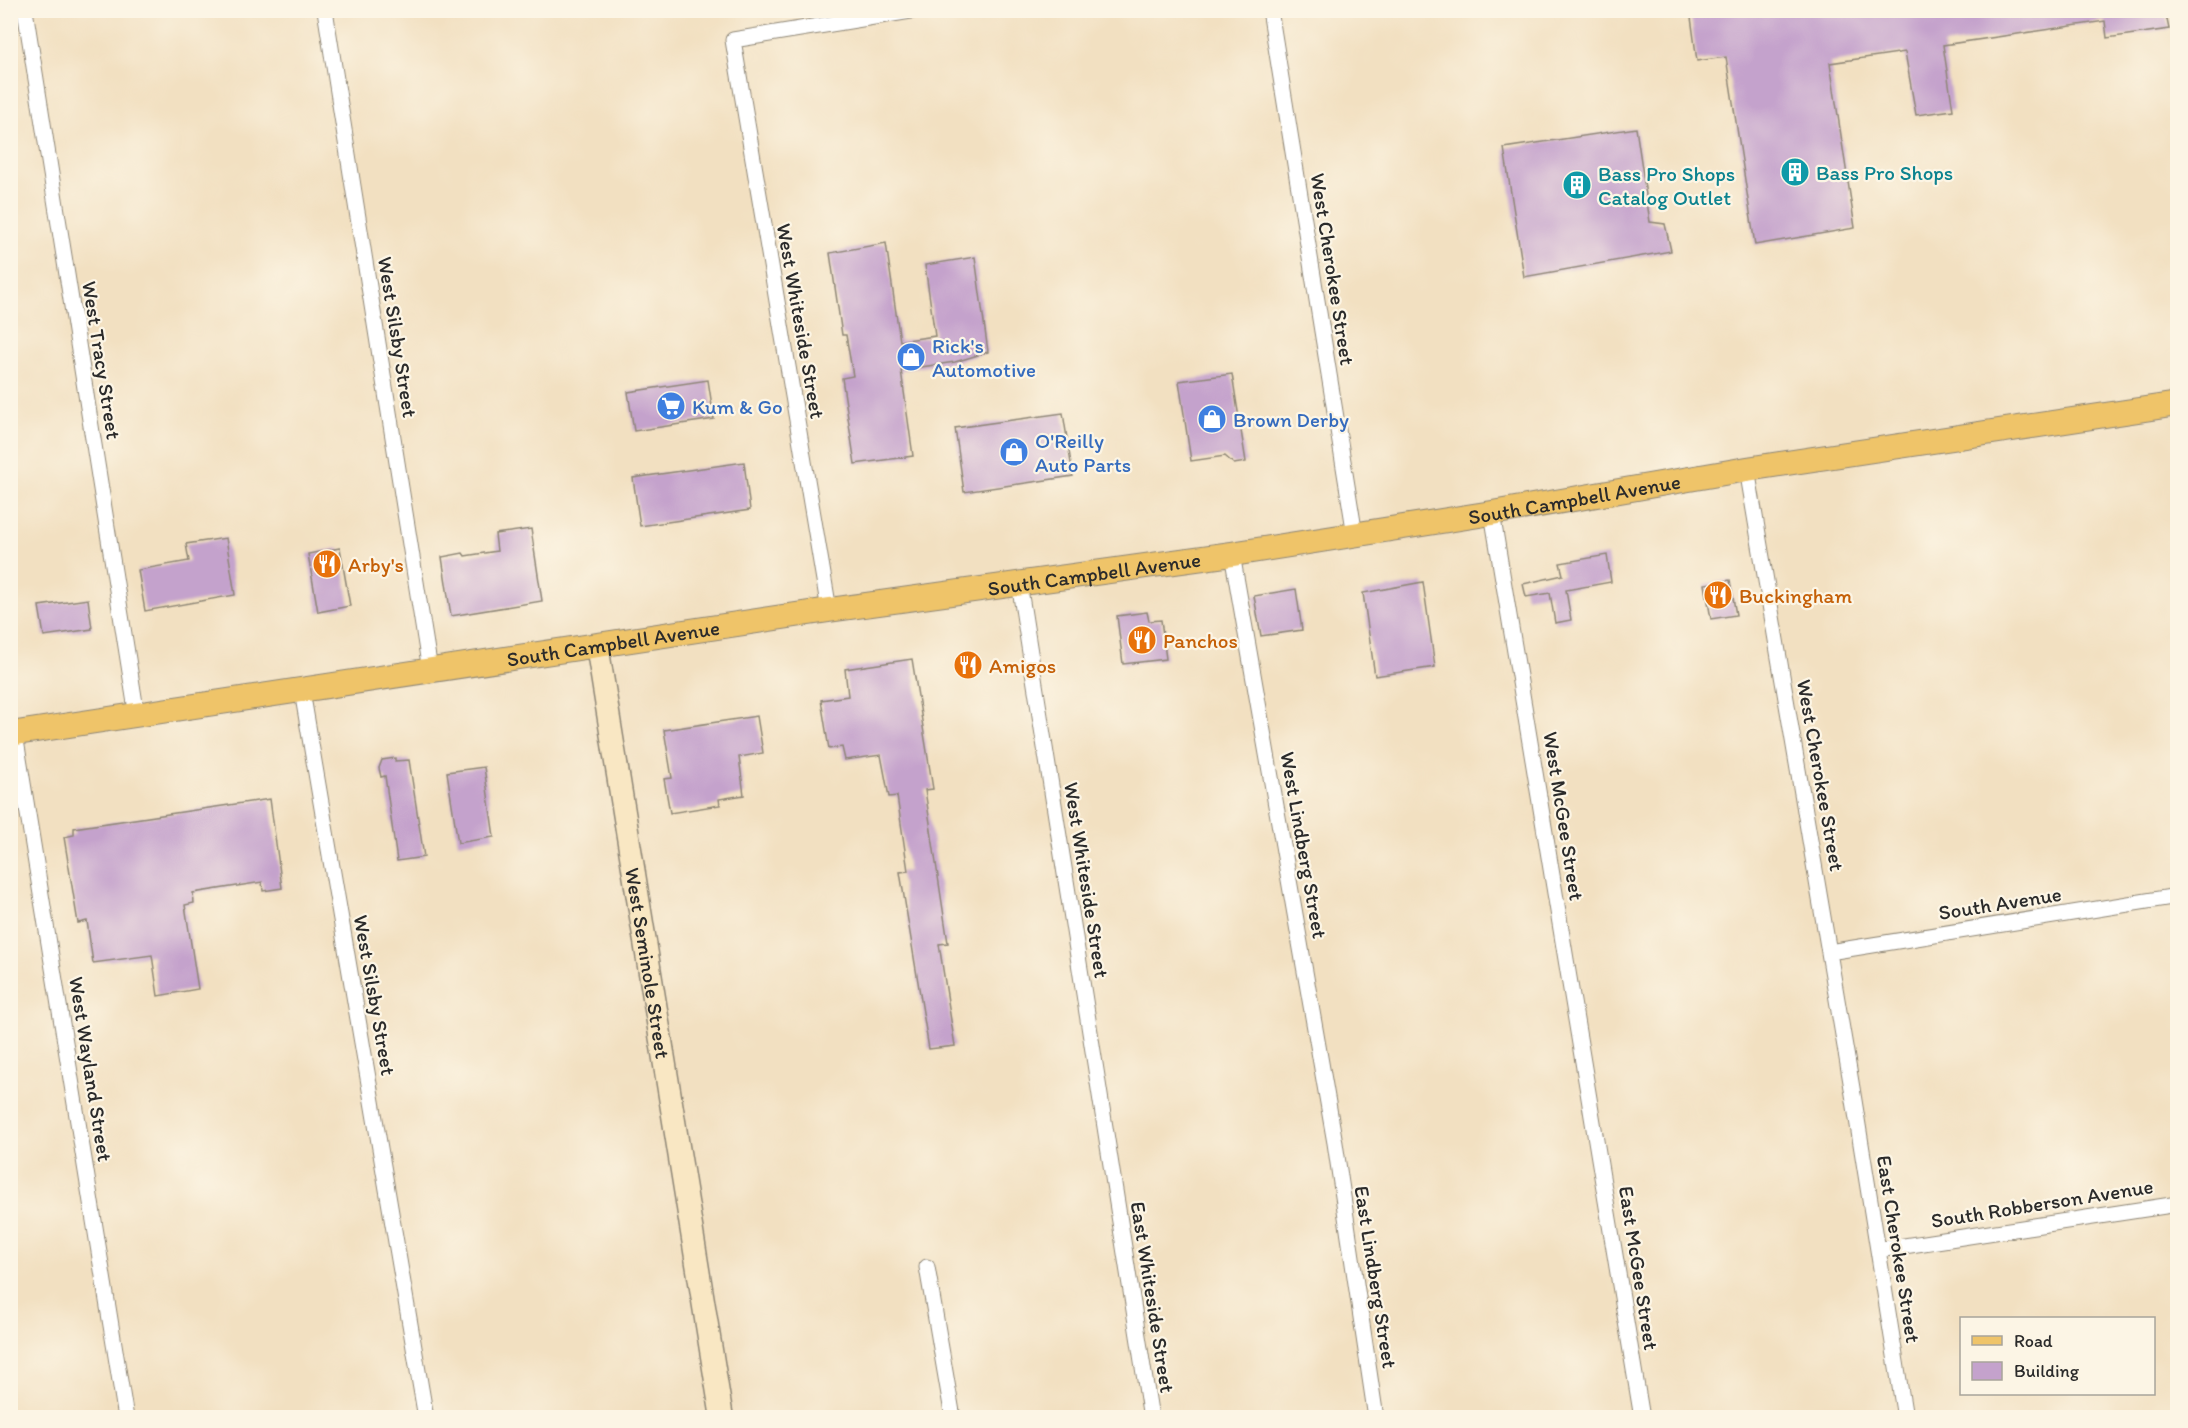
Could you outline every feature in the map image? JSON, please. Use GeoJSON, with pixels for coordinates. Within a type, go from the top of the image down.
{"type":"FeatureCollection","features":[{"type":"Feature","properties":{"kind":"main road","name":"South Campbell Avenue"},"geometry":{"type":"LineString","coordinates":[[13,734],[829,610],[1232,554],[1492,513],[1748,469],[2178,404]]}},
{"type":"Feature","properties":{"kind":"street","name":"West Tracy Street"},"geometry":{"type":"LineString","coordinates":[[25,10],[137,716]]}},
{"type":"Feature","properties":{"kind":"street","name":"West Silsby Street"},"geometry":{"type":"LineString","coordinates":[[325,10],[430,670]]}},
{"type":"Feature","properties":{"kind":"street","name":"West Whiteside Street"},"geometry":{"type":"LineString","coordinates":[[829,610],[733,40],[917,10]]}},
{"type":"Feature","properties":{"kind":"street","name":"West Cherokee Street"},"geometry":{"type":"LineString","coordinates":[[1270,10],[1355,535]]}},
{"type":"Feature","properties":{"kind":"street","name":"West Cherokee Street"},"geometry":{"type":"LineString","coordinates":[[1748,469],[1852,1088]]}},
{"type":"Feature","properties":{"kind":"street","name":"West McGee Street"},"geometry":{"type":"LineString","coordinates":[[1492,513],[1594,1126]]}},
{"type":"Feature","properties":{"kind":"street","name":"West Lindberg Street"},"geometry":{"type":"LineString","coordinates":[[1232,554],[1335,1143]]}},
{"type":"Feature","properties":{"kind":"street","name":"West Whiteside Street"},"geometry":{"type":"LineString","coordinates":[[1019,583],[1113,1184]]}},
{"type":"Feature","properties":{"kind":"street","name":"West Seminole Street"},"geometry":{"type":"LineString","coordinates":[[597,645],[722,1418]]}},
{"type":"Feature","properties":{"kind":"street","name":"West Silsby Street"},"geometry":{"type":"LineString","coordinates":[[302,691],[426,1418]]}},
{"type":"Feature","properties":{"kind":"street","name":"West Wayland Street"},"geometry":{"type":"LineString","coordinates":[[13,734],[125,1414]]}},
{"type":"Feature","properties":{"kind":"street","name":"South Avenue"},"geometry":{"type":"LineString","coordinates":[[1829,952],[2178,897]]}},
{"type":"Feature","properties":{"kind":"street","name":"East Cherokee Street"},"geometry":{"type":"LineString","coordinates":[[1852,1088],[1905,1418]]}},
{"type":"Feature","properties":{"kind":"street","name":"East McGee Street"},"geometry":{"type":"LineString","coordinates":[[1594,1126],[1642,1418]]}},
{"type":"Feature","properties":{"kind":"street","name":"East Lindberg Street"},"geometry":{"type":"LineString","coordinates":[[1335,1143],[1376,1418]]}},
{"type":"Feature","properties":{"kind":"street","name":"East Whiteside Street"},"geometry":{"type":"LineString","coordinates":[[1113,1184],[1151,1418]]}},
{"type":"Feature","properties":{"kind":"street","name":"South Robberson Avenue"},"geometry":{"type":"LineString","coordinates":[[1878,1250],[2178,1204]]}},
{"type":"Feature","properties":{"kind":"street"},"geometry":{"type":"LineString","coordinates":[[927,1267],[953,1418]]}},
{"type":"Feature","properties":{"kind":"building","name":"Bass Pro Shops"},"geometry":{"type":"Polygon","coordinates":[[[1690,10],[2165,10],[2169,29],[2107,38],[2105,21],[1943,45],[1953,110],[1916,115],[1905,52],[1830,63],[1855,228],[1755,245],[1726,57],[1697,61],[1690,10]]]}},
{"type":"Feature","properties":{"kind":"building","name":"Bass Pro Shops Catalog Outlet"},"geometry":{"type":"Polygon","coordinates":[[[1636,128],[1650,222],[1665,224],[1671,251],[1524,277],[1504,148],[1636,128]]]}},
{"type":"Feature","properties":{"kind":"building","name":"Rick's Automotive"},"geometry":{"type":"Polygon","coordinates":[[[886,243],[900,341],[935,336],[925,265],[975,257],[988,352],[955,362],[901,370],[913,456],[855,464],[842,378],[853,376],[846,335],[842,335],[830,253],[886,243]]]}},
{"type":"Feature","properties":{"kind":"building","name":"Brown Derby"},"geometry":{"type":"Polygon","coordinates":[[[1232,374],[1246,462],[1234,464],[1225,456],[1191,461],[1179,381],[1232,374]]]}},
{"type":"Feature","properties":{"kind":"building","name":"Kum & Go"},"geometry":{"type":"Polygon","coordinates":[[[708,380],[714,419],[634,431],[628,392],[708,380]]]}},
{"type":"Feature","properties":{"kind":"building","name":"O'Reilly Auto Parts"},"geometry":{"type":"Polygon","coordinates":[[[1063,413],[1073,476],[964,492],[955,428],[1063,413]]]}},
{"type":"Feature","properties":{"kind":"building","name":"Kum & Go"},"geometry":{"type":"Polygon","coordinates":[[[744,462],[750,510],[640,526],[633,478],[744,462]]]}},
{"type":"Feature","properties":{"kind":"building"},"geometry":{"type":"Polygon","coordinates":[[[531,529],[542,601],[451,616],[442,557],[497,551],[495,534],[531,529]]]}},
{"type":"Feature","properties":{"kind":"building"},"geometry":{"type":"Polygon","coordinates":[[[226,538],[235,595],[145,611],[138,570],[189,561],[186,544],[226,538]]]}},
{"type":"Feature","properties":{"kind":"building","name":"Arby's"},"geometry":{"type":"Polygon","coordinates":[[[340,548],[350,606],[318,612],[308,554],[340,548]]]}},
{"type":"Feature","properties":{"kind":"building"},"geometry":{"type":"Polygon","coordinates":[[[1607,555],[1611,582],[1566,590],[1571,620],[1555,623],[1550,593],[1526,597],[1523,584],[1563,575],[1560,563],[1607,555]]]}},
{"type":"Feature","properties":{"kind":"building"},"geometry":{"type":"Polygon","coordinates":[[[1730,580],[1736,615],[1711,619],[1705,584],[1730,580]]]}},
{"type":"Feature","properties":{"kind":"building"},"geometry":{"type":"Polygon","coordinates":[[[1423,582],[1435,667],[1375,676],[1363,593],[1423,582]]]}},
{"type":"Feature","properties":{"kind":"building"},"geometry":{"type":"Polygon","coordinates":[[[1296,589],[1302,630],[1261,636],[1254,596],[1296,589]]]}},
{"type":"Feature","properties":{"kind":"building"},"geometry":{"type":"Polygon","coordinates":[[[88,599],[92,629],[44,636],[39,606],[88,599]]]}},
{"type":"Feature","properties":{"kind":"building","name":"Panchos"},"geometry":{"type":"Polygon","coordinates":[[[1147,612],[1149,621],[1161,620],[1166,659],[1123,664],[1117,616],[1147,612]]]}},
{"type":"Feature","properties":{"kind":"building"},"geometry":{"type":"Polygon","coordinates":[[[912,659],[933,789],[925,790],[948,943],[939,944],[955,1046],[929,1049],[900,872],[908,871],[897,796],[889,797],[881,755],[845,760],[842,747],[829,749],[821,700],[848,696],[845,669],[912,659]]]}},
{"type":"Feature","properties":{"kind":"building"},"geometry":{"type":"Polygon","coordinates":[[[757,716],[763,753],[739,757],[744,795],[719,799],[720,805],[670,813],[664,779],[672,778],[664,730],[757,716]]]}},
{"type":"Feature","properties":{"kind":"building"},"geometry":{"type":"Polygon","coordinates":[[[395,758],[395,761],[409,760],[424,857],[397,861],[385,776],[381,777],[379,768],[382,760],[395,758]]]}},
{"type":"Feature","properties":{"kind":"building"},"geometry":{"type":"Polygon","coordinates":[[[484,767],[494,837],[458,843],[447,772],[484,767]]]}},
{"type":"Feature","properties":{"kind":"building"},"geometry":{"type":"Polygon","coordinates":[[[270,799],[282,888],[263,891],[262,882],[193,893],[194,903],[185,905],[198,989],[158,996],[152,955],[93,963],[87,921],[78,923],[64,837],[74,835],[74,828],[270,799]]]}},
{"type":"Feature","properties":{"kind":"place","name":"Bass Pro Shops"},"geometry":{"type":"Point","coordinates":[1795,172]}},
{"type":"Feature","properties":{"kind":"place","name":"Bass Pro Shops Catalog Outlet"},"geometry":{"type":"Point","coordinates":[1577,185]}},
{"type":"Feature","properties":{"kind":"place","name":"Rick's Automotive"},"geometry":{"type":"Point","coordinates":[911,357]}},
{"type":"Feature","properties":{"kind":"place","name":"Kum & Go"},"geometry":{"type":"Point","coordinates":[671,406]}},
{"type":"Feature","properties":{"kind":"place","name":"Brown Derby"},"geometry":{"type":"Point","coordinates":[1212,419]}},
{"type":"Feature","properties":{"kind":"place","name":"O'Reilly Auto Parts"},"geometry":{"type":"Point","coordinates":[1014,452]}},
{"type":"Feature","properties":{"kind":"place","name":"Arby's"},"geometry":{"type":"Point","coordinates":[327,564]}},
{"type":"Feature","properties":{"kind":"place","name":"Buckingham"},"geometry":{"type":"Point","coordinates":[1718,595]}},
{"type":"Feature","properties":{"kind":"place","name":"Panchos"},"geometry":{"type":"Point","coordinates":[1142,640]}},
{"type":"Feature","properties":{"kind":"place","name":"Amigos"},"geometry":{"type":"Point","coordinates":[968,665]}}]}
